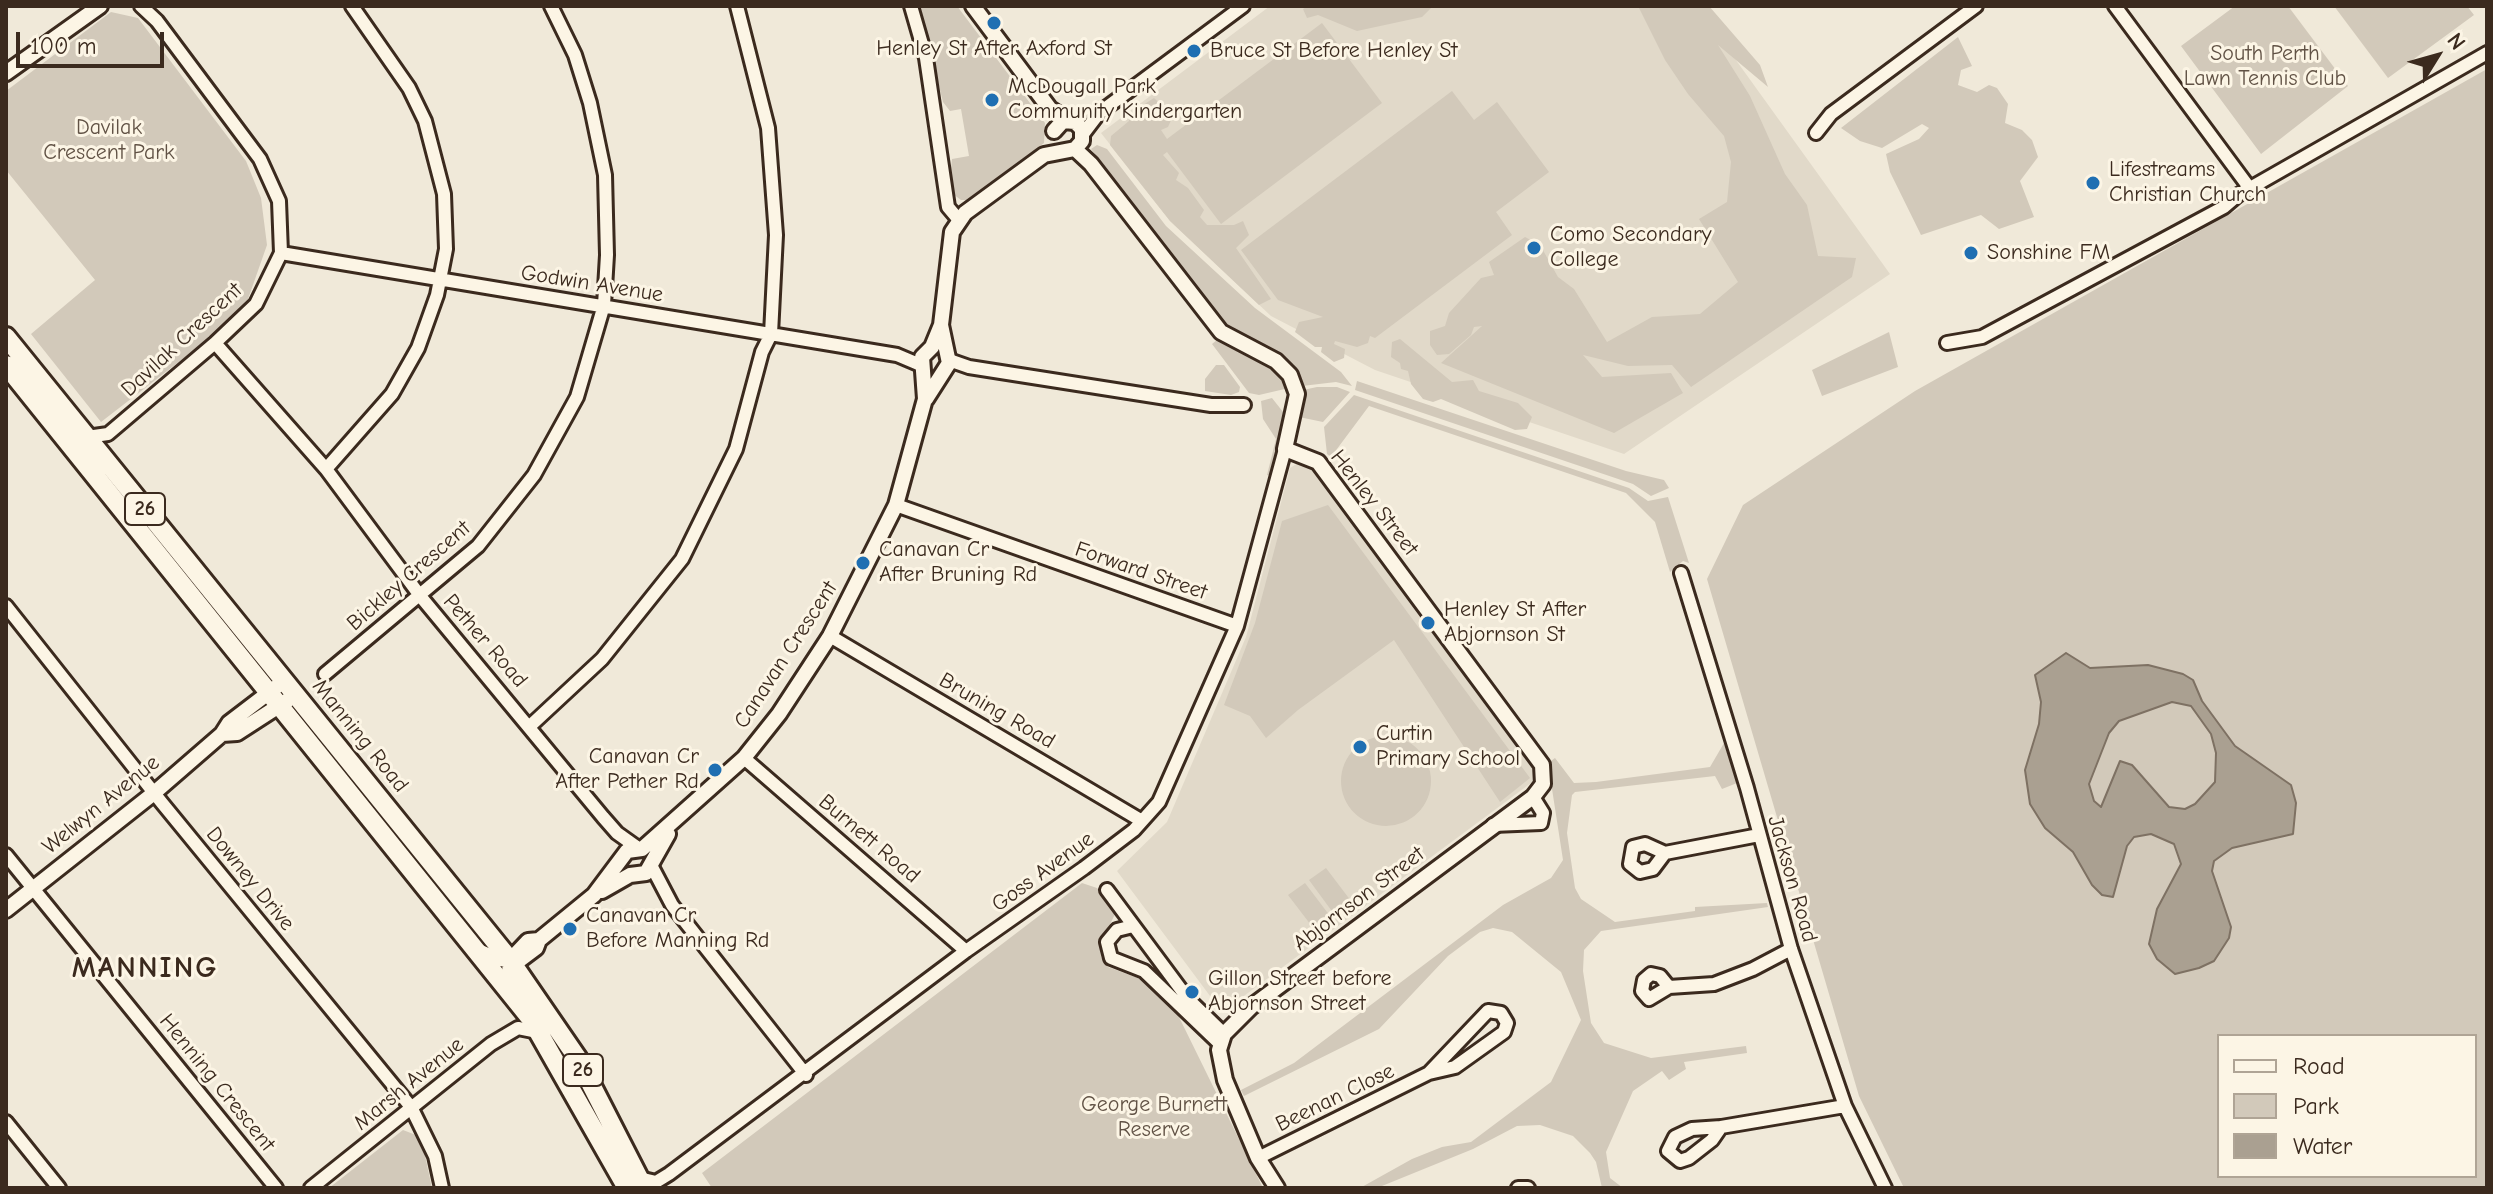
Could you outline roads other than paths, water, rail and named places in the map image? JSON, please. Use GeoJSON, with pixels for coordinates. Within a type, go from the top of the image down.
{"type":"FeatureCollection","features":[{"type":"Feature","properties":{"kind":"main road","name":"Manning Road"},"geometry":{"type":"LineString","coordinates":[[6,337],[103,457],[534,1025],[637,1185]]}},
{"type":"Feature","properties":{"kind":"main road","name":"Manning Road"},"geometry":{"type":"LineString","coordinates":[[6,365],[510,960],[578,1059],[637,1185]]}},
{"type":"Feature","properties":{"kind":"street","name":"Davilak Crescent"},"geometry":{"type":"LineString","coordinates":[[141,6],[157,21]]}},
{"type":"Feature","properties":{"kind":"street","name":"Davilak Crescent"},"geometry":{"type":"LineString","coordinates":[[108,434],[256,304],[281,253],[279,201],[272,179],[149,6]]}},
{"type":"Feature","properties":{"kind":"street"},"geometry":{"type":"LineString","coordinates":[[326,469],[392,394],[418,348],[441,279],[445,215],[431,138],[409,88],[352,6]]}},
{"type":"Feature","properties":{"kind":"street"},"geometry":{"type":"LineString","coordinates":[[530,726],[602,659],[682,559],[736,449],[762,352],[771,334],[776,235],[768,128],[737,6]]}},
{"type":"Feature","properties":{"kind":"street"},"geometry":{"type":"LineString","coordinates":[[911,6],[926,58],[948,207],[962,216]]}},
{"type":"Feature","properties":{"kind":"street"},"geometry":{"type":"LineString","coordinates":[[973,6],[1221,332],[1243,347],[1276,361],[1290,375],[1297,394],[1285,449]]}},
{"type":"Feature","properties":{"kind":"street"},"geometry":{"type":"LineString","coordinates":[[936,361],[948,244],[962,216],[1243,6]]}},
{"type":"Feature","properties":{"kind":"street"},"geometry":{"type":"LineString","coordinates":[[1816,133],[1831,114],[1976,6]]}},
{"type":"Feature","properties":{"kind":"street"},"geometry":{"type":"LineString","coordinates":[[2115,6],[2251,190]]}},
{"type":"Feature","properties":{"kind":"street"},"geometry":{"type":"LineString","coordinates":[[6,73],[95,7]]}},
{"type":"Feature","properties":{"kind":"street","name":"Bickley Crescent"},"geometry":{"type":"LineString","coordinates":[[325,674],[421,597],[478,546],[534,475],[577,397],[604,305],[607,255],[605,175],[590,103],[558,8]]}},
{"type":"Feature","properties":{"kind":"street"},"geometry":{"type":"LineString","coordinates":[[1947,343],[1982,337],[2251,190],[2487,53]]}},
{"type":"Feature","properties":{"kind":"street","name":"Godwin Avenue"},"geometry":{"type":"LineString","coordinates":[[281,253],[969,367],[1211,405],[1244,405]]}},
{"type":"Feature","properties":{"kind":"street","name":"Pether Road"},"geometry":{"type":"LineString","coordinates":[[215,343],[326,469],[421,597],[603,817],[645,856],[672,905]]}},
{"type":"Feature","properties":{"kind":"street","name":"Canavan Crescent"},"geometry":{"type":"LineString","coordinates":[[510,960],[528,941],[539,940],[594,895],[632,876],[646,873],[645,856],[744,758],[779,714],[830,636],[896,505],[936,361]]}},
{"type":"Feature","properties":{"kind":"street"},"geometry":{"type":"LineString","coordinates":[[87,437],[108,434],[103,457]]}},
{"type":"Feature","properties":{"kind":"street","name":"Goss Avenue"},"geometry":{"type":"LineString","coordinates":[[637,1185],[656,1182],[669,1174],[806,1075],[966,951],[1084,868],[1142,821],[1170,782],[1237,626],[1285,449]]}},
{"type":"Feature","properties":{"kind":"street","name":"Henley Street"},"geometry":{"type":"LineString","coordinates":[[1285,449],[1318,462],[1542,765],[1543,784]]}},
{"type":"Feature","properties":{"kind":"street","name":"Forward Street"},"geometry":{"type":"LineString","coordinates":[[896,505],[1237,626]]}},
{"type":"Feature","properties":{"kind":"street","name":"Jackson Road"},"geometry":{"type":"LineString","coordinates":[[1681,573],[1791,949],[1845,1106],[1885,1188]]}},
{"type":"Feature","properties":{"kind":"street","name":"Downey Drive"},"geometry":{"type":"LineString","coordinates":[[6,606],[154,793],[411,1107],[435,1156],[442,1188]]}},
{"type":"Feature","properties":{"kind":"street","name":"Bruning Road"},"geometry":{"type":"LineString","coordinates":[[830,636],[1142,821]]}},
{"type":"Feature","properties":{"kind":"street","name":"Welwyn Avenue"},"geometry":{"type":"LineString","coordinates":[[6,910],[154,793],[222,734],[229,723],[283,693]]}},
{"type":"Feature","properties":{"kind":"street","name":"Burnett Road"},"geometry":{"type":"LineString","coordinates":[[744,758],[966,951]]}},
{"type":"Feature","properties":{"kind":"street","name":"Abjornson Street"},"geometry":{"type":"LineString","coordinates":[[1218,1035],[1251,1007],[1533,797],[1543,784]]}},
{"type":"Feature","properties":{"kind":"street"},"geometry":{"type":"LineString","coordinates":[[1493,825],[1541,823],[1543,813],[1533,797]]}},
{"type":"Feature","properties":{"kind":"street","name":"Pether Road"},"geometry":{"type":"LineString","coordinates":[[603,817],[622,859]]}},
{"type":"Feature","properties":{"kind":"street"},"geometry":{"type":"LineString","coordinates":[[1665,853],[1759,835]]}},
{"type":"Feature","properties":{"kind":"street","name":"Canavan Crescent"},"geometry":{"type":"LineString","coordinates":[[594,895],[630,849],[645,856]]}},
{"type":"Feature","properties":{"kind":"street","name":"Henning Crescent"},"geometry":{"type":"LineString","coordinates":[[6,855],[276,1188]]}},
{"type":"Feature","properties":{"kind":"street"},"geometry":{"type":"LineString","coordinates":[[622,859],[632,876]]}},
{"type":"Feature","properties":{"kind":"street","name":"Pether Road"},"geometry":{"type":"LineString","coordinates":[[632,876],[646,881],[672,905],[806,1075]]}},
{"type":"Feature","properties":{"kind":"street"},"geometry":{"type":"LineString","coordinates":[[1107,890],[1218,1035],[1225,1080],[1258,1158],[1277,1188]]}},
{"type":"Feature","properties":{"kind":"street"},"geometry":{"type":"LineString","coordinates":[[1133,926],[1117,930],[1107,942],[1111,958],[1144,971],[1218,1035]]}},
{"type":"Feature","properties":{"kind":"street"},"geometry":{"type":"LineString","coordinates":[[1669,987],[1714,984],[1791,949]]}},
{"type":"Feature","properties":{"kind":"street"},"geometry":{"type":"LineString","coordinates":[[477,950],[496,959],[510,960],[511,980],[528,1005],[534,1025]]}},
{"type":"Feature","properties":{"kind":"street","name":"Beenan Close"},"geometry":{"type":"LineString","coordinates":[[1258,1158],[1429,1073],[1455,1067],[1504,1032],[1507,1023],[1501,1013],[1488,1011],[1429,1073]]}},
{"type":"Feature","properties":{"kind":"street","name":"Marsh Avenue"},"geometry":{"type":"LineString","coordinates":[[311,1188],[491,1044],[518,1028],[534,1025]]}},
{"type":"Feature","properties":{"kind":"street"},"geometry":{"type":"LineString","coordinates":[[1721,1127],[1845,1106]]}},
{"type":"Feature","properties":{"kind":"street"},"geometry":{"type":"LineString","coordinates":[[6,1122],[59,1188]]}},
{"type":"Feature","properties":{"kind":"street"},"geometry":{"type":"LineString","coordinates":[[1518,1188],[1528,1188]]}},
{"type":"Feature","properties":{"kind":"water"},"geometry":{"type":"Polygon","coordinates":[[[2066,653],[2090,668],[2148,665],[2183,674],[2193,680],[2202,701],[2235,746],[2291,785],[2296,803],[2293,834],[2232,848],[2214,861],[2212,871],[2231,927],[2229,938],[2214,961],[2175,974],[2157,959],[2149,944],[2157,909],[2181,864],[2174,844],[2151,834],[2134,837],[2127,846],[2113,897],[2102,895],[2092,885],[2073,852],[2045,828],[2030,804],[2025,770],[2039,724],[2041,702],[2035,675],[2066,653]],[[2172,702],[2119,721],[2109,733],[2089,784],[2094,801],[2101,807],[2120,761],[2132,765],[2169,807],[2185,809],[2195,804],[2215,782],[2216,753],[2211,734],[2191,706],[2172,702]]]}},
{"type":"Feature","properties":{"kind":"place","name":"Henley St After Axford St"},"geometry":{"type":"Point","coordinates":[994,23]}},
{"type":"Feature","properties":{"kind":"place","name":"Bruce St Before Henley St"},"geometry":{"type":"Point","coordinates":[1194,51]}},
{"type":"Feature","properties":{"kind":"place","name":"McDougall Park Community Kindergarten"},"geometry":{"type":"Point","coordinates":[992,100]}},
{"type":"Feature","properties":{"kind":"place","name":"Lifestreams Christian Church"},"geometry":{"type":"Point","coordinates":[2093,183]}},
{"type":"Feature","properties":{"kind":"place","name":"Como Secondary College"},"geometry":{"type":"Point","coordinates":[1534,248]}},
{"type":"Feature","properties":{"kind":"place","name":"Sonshine FM"},"geometry":{"type":"Point","coordinates":[1971,253]}},
{"type":"Feature","properties":{"kind":"place","name":"Canavan Cr After Bruning Rd"},"geometry":{"type":"Point","coordinates":[863,563]}},
{"type":"Feature","properties":{"kind":"place","name":"Henley St After Abjornson St"},"geometry":{"type":"Point","coordinates":[1428,623]}},
{"type":"Feature","properties":{"kind":"place","name":"Curtin Primary School"},"geometry":{"type":"Point","coordinates":[1360,747]}},
{"type":"Feature","properties":{"kind":"place","name":"Canavan Cr After Pether Rd"},"geometry":{"type":"Point","coordinates":[715,770]}},
{"type":"Feature","properties":{"kind":"place","name":"Canavan Cr Before Manning Rd"},"geometry":{"type":"Point","coordinates":[570,929]}},
{"type":"Feature","properties":{"kind":"place","name":"Gillon Street before Abjornson Street"},"geometry":{"type":"Point","coordinates":[1192,992]}},
{"type":"Feature","properties":{"kind":"district","name":"MANNING"},"geometry":{"type":"Point","coordinates":[145,969]}},
{"type":"Feature","properties":{"kind":"park label","name":"South Perth Lawn Tennis Club"},"geometry":{"type":"Point","coordinates":[2265,66]}},
{"type":"Feature","properties":{"kind":"park label","name":"Davilak Crescent Park"},"geometry":{"type":"Point","coordinates":[109,140]}},
{"type":"Feature","properties":{"kind":"park label","name":"George Burnett Reserve"},"geometry":{"type":"Point","coordinates":[1154,1118]}}]}
